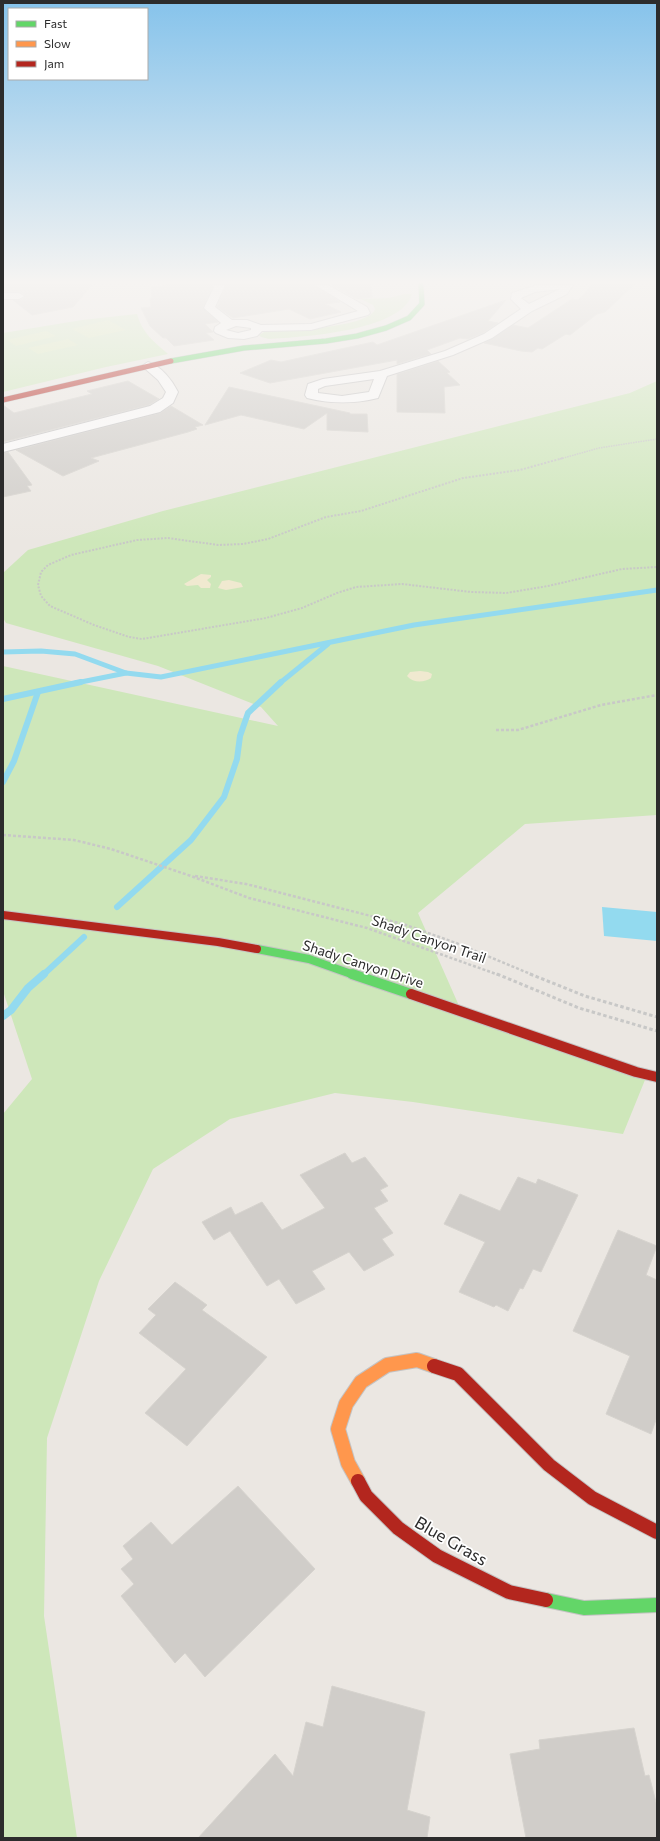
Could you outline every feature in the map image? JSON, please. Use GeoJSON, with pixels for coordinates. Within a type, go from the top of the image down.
{"type":"FeatureCollection","features":[{"type":"Feature","properties":{"kind":"street"},"geometry":{"type":"LineString","coordinates":[[3,400],[85,378],[122,371]]}},
{"type":"Feature","properties":{"kind":"street"},"geometry":{"type":"LineString","coordinates":[[3,448],[155,409],[170,400],[172,392],[170,386],[155,371]]}},
{"type":"Feature","properties":{"kind":"street"},"geometry":{"type":"LineString","coordinates":[[382,374],[374,395],[350,401],[326,399],[311,395],[312,387],[323,382],[382,374],[392,371]]}},
{"type":"Feature","properties":{"kind":"street"},"geometry":{"type":"LineString","coordinates":[[16,458],[36,440]]}},
{"type":"Feature","properties":{"kind":"street","name":"Shady Canyon Drive"},"geometry":{"type":"LineString","coordinates":[[3,915],[218,942],[309,959],[506,1028],[636,1072],[657,1077]]}},
{"type":"Feature","properties":{"kind":"street","name":"Blue Grass"},"geometry":{"type":"LineString","coordinates":[[657,1532],[592,1498],[549,1464],[458,1374],[416,1360],[387,1365],[361,1382],[346,1404],[338,1429],[348,1463],[366,1496],[398,1528],[437,1556],[509,1592],[584,1608],[657,1605]]}},
{"type":"Feature","properties":{"kind":"path"},"geometry":{"type":"LineString","coordinates":[[657,439],[599,448],[520,470],[463,478],[361,511],[326,517],[268,539],[250,543],[218,545],[168,538],[154,538],[137,540],[71,555],[48,565],[41,572],[38,585],[41,596],[50,606],[94,625],[129,637],[142,639],[266,618],[302,608],[337,593],[356,587],[402,584],[483,593],[506,593],[548,586],[622,569],[657,567]]}},
{"type":"Feature","properties":{"kind":"path"},"geometry":{"type":"LineString","coordinates":[[496,730],[518,730],[601,705],[657,695]]}},
{"type":"Feature","properties":{"kind":"path","name":"Shady Canyon Trail"},"geometry":{"type":"LineString","coordinates":[[3,835],[50,837],[74,840],[111,849],[191,876],[249,898],[367,928],[416,944],[493,972],[578,1008],[657,1032]]}},
{"type":"Feature","properties":{"kind":"path","name":"Shady Canyon Trail"},"geometry":{"type":"LineString","coordinates":[[191,876],[221,879],[246,884],[406,926],[456,943],[585,996],[657,1017]]}},
{"type":"Feature","properties":{"kind":"green space"},"geometry":{"type":"Polygon","coordinates":[[[3,371],[90,371],[3,392],[3,371]]]}},
{"type":"Feature","properties":{"kind":"green space"},"geometry":{"type":"Polygon","coordinates":[[[657,381],[657,815],[525,824],[418,913],[460,1008],[647,1075],[623,1134],[413,1102],[335,1093],[230,1119],[153,1169],[99,1281],[47,1438],[44,1616],[77,1838],[3,1838],[3,1114],[32,1079],[3,991],[3,666],[278,726],[261,707],[158,666],[6,623],[3,618],[3,573],[28,550],[163,511],[630,393],[657,381]]]}},
{"type":"Feature","properties":{"kind":"sand"},"geometry":{"type":"Polygon","coordinates":[[[201,574],[211,575],[211,577],[207,580],[211,584],[210,588],[201,588],[198,585],[187,586],[184,584],[201,574]]]}},
{"type":"Feature","properties":{"kind":"sand"},"geometry":{"type":"Polygon","coordinates":[[[229,580],[241,583],[243,587],[226,590],[218,588],[222,581],[229,580]]]}},
{"type":"Feature","properties":{"kind":"sand"},"geometry":{"type":"Polygon","coordinates":[[[420,671],[432,674],[431,678],[419,682],[412,680],[407,676],[410,672],[420,671]]]}},
{"type":"Feature","properties":{"kind":"water"},"geometry":{"type":"Polygon","coordinates":[[[602,907],[657,912],[657,941],[604,936],[602,907]]]}},
{"type":"Feature","properties":{"kind":"building"},"geometry":{"type":"Polygon","coordinates":[[[245,371],[337,371],[270,383],[240,373],[245,371]]]}},
{"type":"Feature","properties":{"kind":"building"},"geometry":{"type":"Polygon","coordinates":[[[407,371],[449,371],[450,372],[447,373],[460,385],[444,387],[445,413],[397,412],[397,374],[407,371]]]}},
{"type":"Feature","properties":{"kind":"building"},"geometry":{"type":"Polygon","coordinates":[[[128,381],[159,399],[149,405],[3,442],[3,405],[14,413],[92,394],[87,391],[128,381]]]}},
{"type":"Feature","properties":{"kind":"building"},"geometry":{"type":"Polygon","coordinates":[[[229,387],[350,414],[367,414],[368,432],[327,430],[327,413],[304,429],[241,415],[205,425],[229,387]]]}},
{"type":"Feature","properties":{"kind":"building"},"geometry":{"type":"Polygon","coordinates":[[[171,406],[203,425],[195,427],[197,429],[188,432],[91,458],[99,461],[63,476],[16,450],[160,413],[171,406]]]}},
{"type":"Feature","properties":{"kind":"building"},"geometry":{"type":"Polygon","coordinates":[[[8,452],[32,485],[27,486],[31,491],[3,497],[3,453],[8,452]]]}},
{"type":"Feature","properties":{"kind":"building"},"geometry":{"type":"Polygon","coordinates":[[[345,1153],[352,1163],[365,1157],[388,1186],[380,1190],[388,1201],[374,1208],[393,1233],[382,1239],[394,1255],[364,1271],[349,1252],[312,1271],[325,1289],[296,1304],[279,1279],[267,1286],[230,1231],[214,1240],[202,1222],[231,1207],[235,1215],[262,1202],[282,1230],[325,1208],[300,1175],[345,1153]]]}},
{"type":"Feature","properties":{"kind":"building"},"geometry":{"type":"Polygon","coordinates":[[[518,1177],[536,1184],[538,1179],[578,1195],[541,1272],[533,1269],[523,1289],[520,1288],[508,1311],[496,1305],[494,1307],[459,1292],[485,1242],[444,1224],[460,1194],[500,1211],[518,1177]]]}},
{"type":"Feature","properties":{"kind":"building"},"geometry":{"type":"Polygon","coordinates":[[[618,1230],[657,1246],[646,1275],[657,1280],[657,1417],[651,1434],[606,1414],[630,1356],[573,1331],[618,1230]]]}},
{"type":"Feature","properties":{"kind":"building"},"geometry":{"type":"Polygon","coordinates":[[[175,1282],[207,1305],[202,1310],[267,1357],[187,1446],[145,1413],[186,1369],[139,1333],[156,1315],[148,1309],[175,1282]]]}},
{"type":"Feature","properties":{"kind":"building"},"geometry":{"type":"Polygon","coordinates":[[[238,1486],[315,1569],[205,1677],[185,1653],[175,1663],[121,1596],[134,1584],[121,1569],[133,1559],[123,1546],[151,1522],[172,1545],[238,1486]]]}},
{"type":"Feature","properties":{"kind":"building"},"geometry":{"type":"Polygon","coordinates":[[[332,1686],[425,1712],[407,1810],[430,1817],[427,1838],[198,1838],[275,1754],[293,1776],[306,1722],[323,1727],[332,1686]]]}},
{"type":"Feature","properties":{"kind":"building"},"geometry":{"type":"Polygon","coordinates":[[[634,1728],[645,1776],[649,1775],[657,1806],[657,1838],[526,1838],[510,1754],[540,1749],[539,1740],[634,1728]]]}},
{"type":"Feature","properties":{"kind":"waterway"},"geometry":{"type":"LineString","coordinates":[[126,673],[161,677],[414,625],[657,590]]}},
{"type":"Feature","properties":{"kind":"waterway"},"geometry":{"type":"LineString","coordinates":[[280,683],[328,644]]}},
{"type":"Feature","properties":{"kind":"waterway"},"geometry":{"type":"LineString","coordinates":[[3,652],[41,651],[75,654],[126,673]]}},
{"type":"Feature","properties":{"kind":"waterway"},"geometry":{"type":"LineString","coordinates":[[81,682],[126,673]]}},
{"type":"Feature","properties":{"kind":"waterway"},"geometry":{"type":"LineString","coordinates":[[3,699],[81,682]]}},
{"type":"Feature","properties":{"kind":"waterway"},"geometry":{"type":"LineString","coordinates":[[76,683],[81,682]]}},
{"type":"Feature","properties":{"kind":"waterway"},"geometry":{"type":"LineString","coordinates":[[117,907],[191,840],[224,797],[237,759],[240,736],[248,713],[281,682]]}},
{"type":"Feature","properties":{"kind":"waterway"},"geometry":{"type":"LineString","coordinates":[[3,782],[14,761],[38,692]]}},
{"type":"Feature","properties":{"kind":"waterway"},"geometry":{"type":"LineString","coordinates":[[43,975],[84,937]]}},
{"type":"Feature","properties":{"kind":"waterway"},"geometry":{"type":"LineString","coordinates":[[3,1016],[11,1010],[28,988],[44,974]]}},
{"type":"Feature","properties":{"kind":"traffic: fast"},"geometry":{"type":"LineString","coordinates":[[257,949],[309,959],[411,994]]}},
{"type":"Feature","properties":{"kind":"traffic: fast"},"geometry":{"type":"LineString","coordinates":[[546,1600],[584,1608],[657,1605]]}},
{"type":"Feature","properties":{"kind":"traffic: slow"},"geometry":{"type":"LineString","coordinates":[[358,1481],[348,1463],[338,1429],[346,1404],[361,1382],[387,1365],[417,1360],[434,1366]]}},
{"type":"Feature","properties":{"kind":"traffic: jam"},"geometry":{"type":"LineString","coordinates":[[3,400],[126,371]]}},
{"type":"Feature","properties":{"kind":"traffic: jam"},"geometry":{"type":"LineString","coordinates":[[3,915],[218,942],[257,949]]}},
{"type":"Feature","properties":{"kind":"traffic: jam"},"geometry":{"type":"LineString","coordinates":[[411,994],[636,1072],[657,1077]]}},
{"type":"Feature","properties":{"kind":"traffic: jam"},"geometry":{"type":"LineString","coordinates":[[434,1366],[458,1374],[549,1465],[592,1498],[657,1532]]}},
{"type":"Feature","properties":{"kind":"traffic: jam"},"geometry":{"type":"LineString","coordinates":[[358,1481],[366,1496],[398,1528],[437,1556],[509,1592],[546,1600]]}}]}
